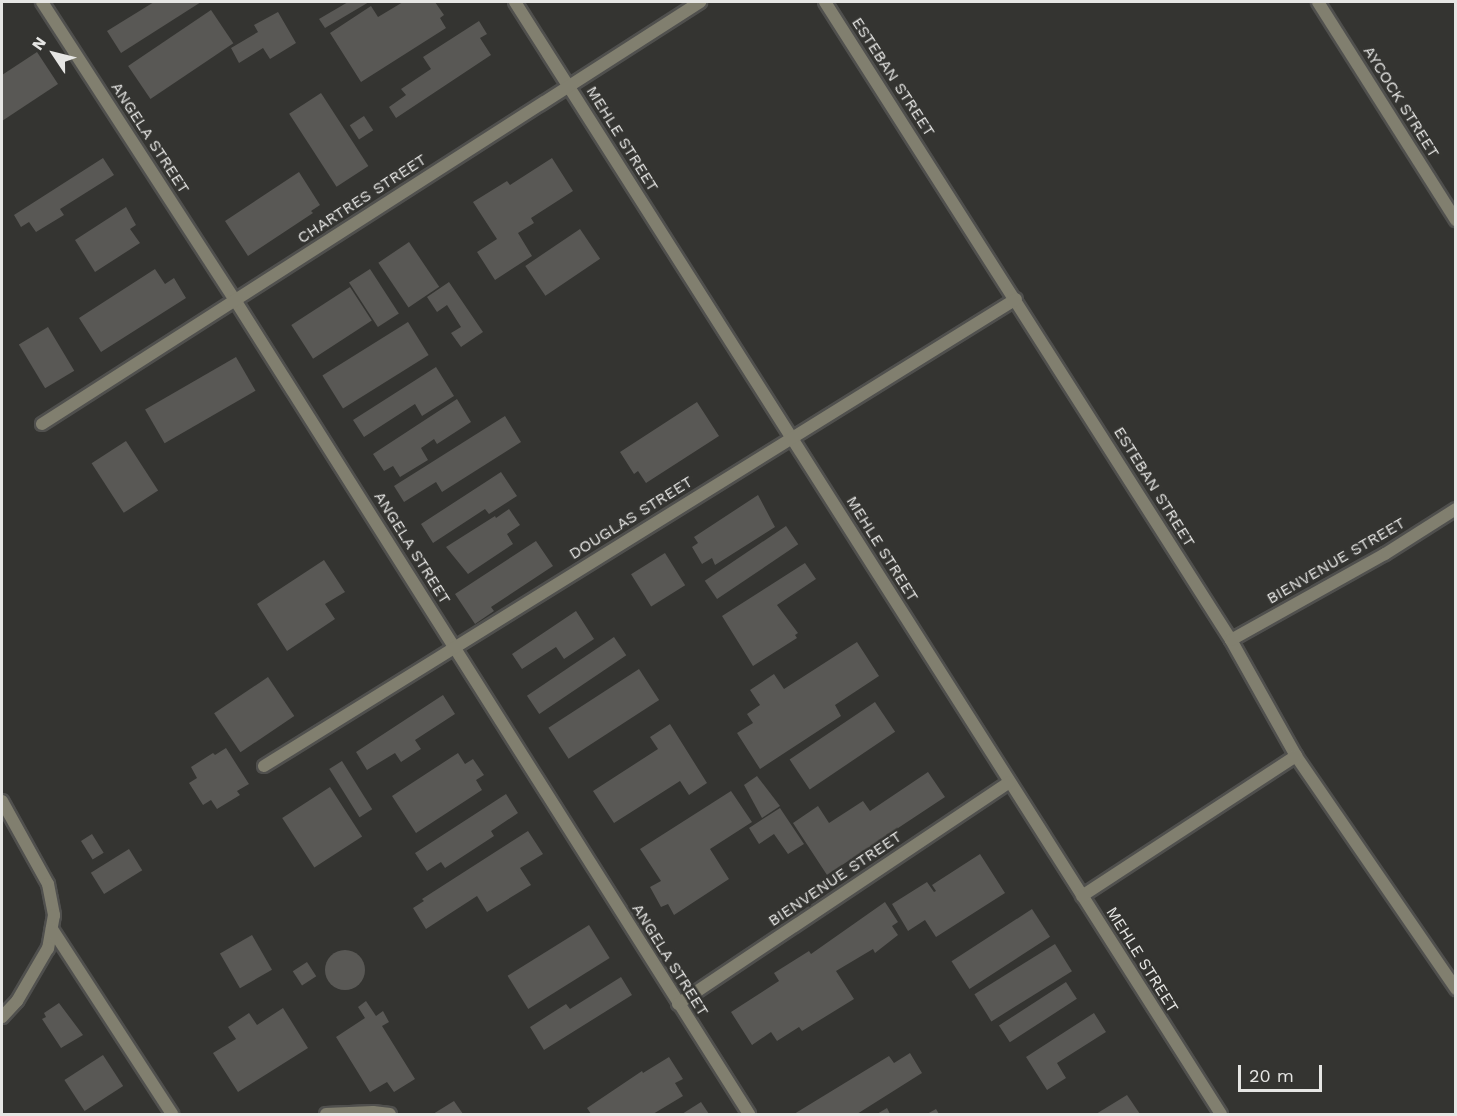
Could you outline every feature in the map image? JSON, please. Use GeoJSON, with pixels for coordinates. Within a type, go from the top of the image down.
{"type":"FeatureCollection","features":[{"type":"Feature","properties":{"kind":"street","name":"ANGELA STREET"},"geometry":{"type":"LineString","coordinates":[[42,2],[236,300],[749,1114]]}},
{"type":"Feature","properties":{"kind":"street","name":"MEHLE STREET"},"geometry":{"type":"LineString","coordinates":[[515,2],[1221,1114]]}},
{"type":"Feature","properties":{"kind":"street","name":"CHARTRES STREET"},"geometry":{"type":"LineString","coordinates":[[42,424],[700,2]]}},
{"type":"Feature","properties":{"kind":"street","name":"ESTEBAN STREET"},"geometry":{"type":"LineString","coordinates":[[825,2],[1231,640],[1296,756],[1455,989]]}},
{"type":"Feature","properties":{"kind":"street","name":"AYCOCK STREET"},"geometry":{"type":"LineString","coordinates":[[1318,2],[1455,220]]}},
{"type":"Feature","properties":{"kind":"street","name":"DOUGLAS STREET"},"geometry":{"type":"LineString","coordinates":[[264,766],[1016,299]]}},
{"type":"Feature","properties":{"kind":"street","name":"BIENVENUE STREET"},"geometry":{"type":"LineString","coordinates":[[1231,640],[1385,554],[1455,509]]}},
{"type":"Feature","properties":{"kind":"street"},"geometry":{"type":"LineString","coordinates":[[1082,896],[1296,756]]}},
{"type":"Feature","properties":{"kind":"street","name":"BIENVENUE STREET"},"geometry":{"type":"LineString","coordinates":[[678,1004],[1010,782]]}},
{"type":"Feature","properties":{"kind":"street"},"geometry":{"type":"LineString","coordinates":[[2,801],[48,884],[54,915],[48,948],[17,1001],[2,1017]]}},
{"type":"Feature","properties":{"kind":"street"},"geometry":{"type":"LineString","coordinates":[[52,928],[172,1114]]}},
{"type":"Feature","properties":{"kind":"street"},"geometry":{"type":"LineString","coordinates":[[326,1114],[373,1112],[390,1114]]}},
{"type":"Feature","properties":{"kind":"building"},"geometry":{"type":"Polygon","coordinates":[[[154,2],[201,2],[121,53],[107,31],[154,2]]]}},
{"type":"Feature","properties":{"kind":"building"},"geometry":{"type":"Polygon","coordinates":[[[348,2],[369,2],[325,28],[319,19],[348,2]]]}},
{"type":"Feature","properties":{"kind":"building"},"geometry":{"type":"Polygon","coordinates":[[[403,2],[435,2],[444,15],[440,18],[446,28],[361,82],[330,33],[371,6],[378,17],[403,2]]]}},
{"type":"Feature","properties":{"kind":"building"},"geometry":{"type":"Polygon","coordinates":[[[211,10],[233,43],[150,99],[128,66],[211,10]]]}},
{"type":"Feature","properties":{"kind":"building"},"geometry":{"type":"Polygon","coordinates":[[[278,12],[296,43],[270,59],[263,48],[239,63],[231,48],[258,32],[254,25],[278,12]]]}},
{"type":"Feature","properties":{"kind":"building"},"geometry":{"type":"Polygon","coordinates":[[[479,21],[487,34],[480,38],[491,55],[396,118],[389,107],[406,95],[401,89],[431,69],[423,57],[479,21]]]}},
{"type":"Feature","properties":{"kind":"building"},"geometry":{"type":"Polygon","coordinates":[[[37,52],[58,84],[2,121],[2,75],[37,52]]]}},
{"type":"Feature","properties":{"kind":"building"},"geometry":{"type":"Polygon","coordinates":[[[321,93],[368,166],[337,187],[289,114],[321,93]]]}},
{"type":"Feature","properties":{"kind":"building"},"geometry":{"type":"Polygon","coordinates":[[[364,116],[373,130],[359,140],[350,125],[364,116]]]}},
{"type":"Feature","properties":{"kind":"building"},"geometry":{"type":"Polygon","coordinates":[[[103,158],[114,175],[60,209],[64,215],[36,232],[29,222],[21,227],[14,215],[103,158]]]}},
{"type":"Feature","properties":{"kind":"building"},"geometry":{"type":"Polygon","coordinates":[[[552,158],[573,191],[531,218],[534,223],[518,233],[532,256],[495,280],[477,252],[497,239],[473,202],[507,181],[510,185],[552,158]]]}},
{"type":"Feature","properties":{"kind":"building"},"geometry":{"type":"Polygon","coordinates":[[[299,172],[320,205],[311,211],[313,213],[248,256],[225,221],[299,172]]]}},
{"type":"Feature","properties":{"kind":"building"},"geometry":{"type":"Polygon","coordinates":[[[126,207],[136,225],[130,229],[140,243],[95,272],[75,240],[126,207]]]}},
{"type":"Feature","properties":{"kind":"building"},"geometry":{"type":"Polygon","coordinates":[[[580,229],[600,259],[545,296],[525,266],[580,229]]]}},
{"type":"Feature","properties":{"kind":"building"},"geometry":{"type":"Polygon","coordinates":[[[409,242],[439,287],[409,307],[378,263],[409,242]]]}},
{"type":"Feature","properties":{"kind":"building"},"geometry":{"type":"Polygon","coordinates":[[[155,269],[165,284],[174,278],[186,298],[101,352],[79,318],[155,269]]]}},
{"type":"Feature","properties":{"kind":"building"},"geometry":{"type":"Polygon","coordinates":[[[370,269],[399,313],[378,327],[349,283],[370,269]]]}},
{"type":"Feature","properties":{"kind":"building"},"geometry":{"type":"Polygon","coordinates":[[[449,282],[483,332],[461,347],[451,333],[461,327],[447,305],[437,312],[427,297],[449,282]]]}},
{"type":"Feature","properties":{"kind":"building"},"geometry":{"type":"Polygon","coordinates":[[[350,287],[372,321],[313,359],[291,325],[350,287]]]}},
{"type":"Feature","properties":{"kind":"building"},"geometry":{"type":"Polygon","coordinates":[[[408,322],[429,355],[343,409],[322,376],[408,322]]]}},
{"type":"Feature","properties":{"kind":"building"},"geometry":{"type":"Polygon","coordinates":[[[48,327],[74,371],[45,388],[19,345],[48,327]]]}},
{"type":"Feature","properties":{"kind":"building"},"geometry":{"type":"Polygon","coordinates":[[[236,357],[255,391],[165,443],[145,410],[236,357]]]}},
{"type":"Feature","properties":{"kind":"building"},"geometry":{"type":"Polygon","coordinates":[[[436,367],[454,396],[422,416],[415,404],[364,437],[353,420],[436,367]]]}},
{"type":"Feature","properties":{"kind":"building"},"geometry":{"type":"Polygon","coordinates":[[[457,399],[471,422],[437,444],[434,439],[421,448],[428,460],[400,477],[393,466],[384,471],[373,454],[457,399]]]}},
{"type":"Feature","properties":{"kind":"building"},"geometry":{"type":"Polygon","coordinates":[[[697,402],[719,436],[646,483],[638,471],[634,474],[620,452],[697,402]]]}},
{"type":"Feature","properties":{"kind":"building"},"geometry":{"type":"Polygon","coordinates":[[[505,416],[521,442],[442,492],[436,482],[404,502],[394,486],[505,416]]]}},
{"type":"Feature","properties":{"kind":"building"},"geometry":{"type":"Polygon","coordinates":[[[126,441],[158,490],[124,513],[92,463],[126,441]]]}},
{"type":"Feature","properties":{"kind":"building"},"geometry":{"type":"Polygon","coordinates":[[[501,472],[517,496],[489,514],[485,509],[433,543],[421,524],[501,472]]]}},
{"type":"Feature","properties":{"kind":"building"},"geometry":{"type":"Polygon","coordinates":[[[758,495],[775,527],[715,565],[712,558],[702,564],[692,547],[698,543],[694,537],[758,495]]]}},
{"type":"Feature","properties":{"kind":"building"},"geometry":{"type":"Polygon","coordinates":[[[509,509],[520,525],[507,534],[513,544],[468,574],[446,547],[509,509]]]}},
{"type":"Feature","properties":{"kind":"building"},"geometry":{"type":"Polygon","coordinates":[[[786,526],[798,544],[717,599],[705,581],[786,526]]]}},
{"type":"Feature","properties":{"kind":"building"},"geometry":{"type":"Polygon","coordinates":[[[536,541],[553,566],[491,607],[494,611],[475,624],[455,594],[536,541]]]}},
{"type":"Feature","properties":{"kind":"building"},"geometry":{"type":"Polygon","coordinates":[[[665,553],[685,585],[651,606],[631,574],[665,553]]]}},
{"type":"Feature","properties":{"kind":"building"},"geometry":{"type":"Polygon","coordinates":[[[324,560],[345,592],[325,604],[335,619],[287,651],[257,604],[324,560]]]}},
{"type":"Feature","properties":{"kind":"building"},"geometry":{"type":"Polygon","coordinates":[[[805,563],[816,579],[777,605],[798,633],[795,635],[797,638],[753,666],[722,616],[805,563]]]}},
{"type":"Feature","properties":{"kind":"building"},"geometry":{"type":"Polygon","coordinates":[[[576,611],[594,639],[564,659],[556,647],[522,669],[512,654],[576,611]]]}},
{"type":"Feature","properties":{"kind":"building"},"geometry":{"type":"Polygon","coordinates":[[[614,637],[626,655],[539,714],[527,696],[614,637]]]}},
{"type":"Feature","properties":{"kind":"building"},"geometry":{"type":"Polygon","coordinates":[[[857,642],[879,676],[835,705],[841,716],[760,769],[737,733],[753,723],[747,714],[760,705],[750,690],[774,674],[784,689],[857,642]]]}},
{"type":"Feature","properties":{"kind":"building"},"geometry":{"type":"Polygon","coordinates":[[[639,669],[659,700],[569,759],[548,728],[639,669]]]}},
{"type":"Feature","properties":{"kind":"building"},"geometry":{"type":"Polygon","coordinates":[[[268,677],[294,716],[240,752],[214,713],[268,677]]]}},
{"type":"Feature","properties":{"kind":"building"},"geometry":{"type":"Polygon","coordinates":[[[443,695],[455,714],[415,740],[421,749],[401,762],[395,753],[367,770],[356,752],[443,695]]]}},
{"type":"Feature","properties":{"kind":"building"},"geometry":{"type":"Polygon","coordinates":[[[875,702],[895,732],[810,789],[790,760],[875,702]]]}},
{"type":"Feature","properties":{"kind":"building"},"geometry":{"type":"Polygon","coordinates":[[[670,724],[707,783],[689,795],[680,781],[614,823],[593,791],[658,749],[650,737],[670,724]]]}},
{"type":"Feature","properties":{"kind":"building"},"geometry":{"type":"Polygon","coordinates":[[[226,748],[249,784],[237,791],[240,795],[217,809],[211,800],[203,805],[189,783],[197,778],[191,767],[213,753],[215,755],[226,748]]]}},
{"type":"Feature","properties":{"kind":"building"},"geometry":{"type":"Polygon","coordinates":[[[458,753],[465,764],[473,759],[484,775],[476,780],[482,790],[416,833],[392,796],[458,753]]]}},
{"type":"Feature","properties":{"kind":"building"},"geometry":{"type":"Polygon","coordinates":[[[342,761],[372,809],[359,817],[329,769],[342,761]]]}},
{"type":"Feature","properties":{"kind":"building"},"geometry":{"type":"Polygon","coordinates":[[[928,772],[945,797],[827,875],[793,823],[818,806],[829,823],[863,801],[870,811],[928,772]]]}},
{"type":"Feature","properties":{"kind":"building"},"geometry":{"type":"Polygon","coordinates":[[[757,776],[780,806],[762,818],[744,785],[757,776]]]}},
{"type":"Feature","properties":{"kind":"building"},"geometry":{"type":"Polygon","coordinates":[[[330,787],[362,836],[314,868],[282,818],[330,787]]]}},
{"type":"Feature","properties":{"kind":"building"},"geometry":{"type":"Polygon","coordinates":[[[731,791],[752,822],[710,849],[729,879],[674,915],[668,904],[661,907],[650,887],[661,881],[640,849],[731,791]]]}},
{"type":"Feature","properties":{"kind":"building"},"geometry":{"type":"Polygon","coordinates":[[[506,794],[518,813],[491,831],[494,836],[445,868],[441,862],[427,871],[415,853],[506,794]]]}},
{"type":"Feature","properties":{"kind":"building"},"geometry":{"type":"Polygon","coordinates":[[[780,808],[804,844],[788,854],[774,834],[759,844],[749,828],[780,808]]]}},
{"type":"Feature","properties":{"kind":"building"},"geometry":{"type":"Polygon","coordinates":[[[528,831],[543,854],[520,868],[531,885],[487,912],[477,896],[426,929],[413,908],[424,901],[422,899],[528,831]]]}},
{"type":"Feature","properties":{"kind":"building"},"geometry":{"type":"Polygon","coordinates":[[[92,834],[104,853],[93,860],[81,841],[92,834]]]}},
{"type":"Feature","properties":{"kind":"building"},"geometry":{"type":"Polygon","coordinates":[[[129,849],[142,870],[104,894],[91,873],[129,849]]]}},
{"type":"Feature","properties":{"kind":"building"},"geometry":{"type":"Polygon","coordinates":[[[980,854],[1005,893],[936,937],[925,920],[908,931],[892,904],[927,882],[934,892],[936,891],[932,885],[980,854]]]}},
{"type":"Feature","properties":{"kind":"building"},"geometry":{"type":"Polygon","coordinates":[[[885,902],[898,922],[892,926],[898,935],[875,953],[873,949],[836,971],[854,999],[802,1031],[799,1027],[777,1041],[771,1032],[752,1045],[731,1012],[779,981],[774,973],[809,951],[811,954],[885,902]]]}},
{"type":"Feature","properties":{"kind":"building"},"geometry":{"type":"Polygon","coordinates":[[[1032,909],[1050,937],[969,989],[951,961],[1032,909]]]}},
{"type":"Feature","properties":{"kind":"building"},"geometry":{"type":"Polygon","coordinates":[[[589,925],[610,958],[528,1009],[508,976],[589,925]]]}},
{"type":"Feature","properties":{"kind":"building"},"geometry":{"type":"Polygon","coordinates":[[[252,935],[272,970],[240,988],[220,954],[252,935]]]}},
{"type":"Feature","properties":{"kind":"building"},"geometry":{"type":"Polygon","coordinates":[[[1055,944],[1072,971],[991,1021],[974,994],[1055,944]]]}},
{"type":"Feature","properties":{"kind":"building"},"geometry":{"type":"Polygon","coordinates":[[[345,950],[359,956],[365,970],[359,984],[345,990],[331,984],[325,970],[331,956],[345,950]]]}},
{"type":"Feature","properties":{"kind":"building"},"geometry":{"type":"Polygon","coordinates":[[[307,962],[316,976],[302,986],[293,971],[307,962]]]}},
{"type":"Feature","properties":{"kind":"building"},"geometry":{"type":"Polygon","coordinates":[[[621,977],[632,995],[544,1050],[530,1027],[566,1004],[570,1009],[621,977]]]}},
{"type":"Feature","properties":{"kind":"building"},"geometry":{"type":"Polygon","coordinates":[[[1066,982],[1077,999],[1010,1042],[999,1026],[1066,982]]]}},
{"type":"Feature","properties":{"kind":"building"},"geometry":{"type":"Polygon","coordinates":[[[366,1001],[376,1016],[383,1011],[389,1022],[382,1026],[415,1079],[394,1092],[387,1082],[370,1092],[336,1037],[365,1018],[358,1007],[366,1001]]]}},
{"type":"Feature","properties":{"kind":"building"},"geometry":{"type":"Polygon","coordinates":[[[59,1003],[83,1035],[61,1048],[42,1019],[46,1017],[44,1013],[59,1003]]]}},
{"type":"Feature","properties":{"kind":"building"},"geometry":{"type":"Polygon","coordinates":[[[283,1008],[308,1048],[238,1092],[213,1053],[236,1039],[228,1027],[249,1013],[257,1025],[283,1008]]]}},
{"type":"Feature","properties":{"kind":"building"},"geometry":{"type":"Polygon","coordinates":[[[1094,1013],[1106,1032],[1057,1063],[1066,1078],[1047,1090],[1026,1057],[1094,1013]]]}},
{"type":"Feature","properties":{"kind":"building"},"geometry":{"type":"Polygon","coordinates":[[[910,1053],[922,1073],[857,1114],[794,1114],[889,1056],[894,1063],[910,1053]]]}},
{"type":"Feature","properties":{"kind":"building"},"geometry":{"type":"Polygon","coordinates":[[[103,1055],[123,1086],[85,1111],[64,1080],[103,1055]]]}},
{"type":"Feature","properties":{"kind":"building"},"geometry":{"type":"Polygon","coordinates":[[[669,1057],[683,1079],[675,1083],[683,1096],[653,1114],[591,1114],[587,1108],[642,1071],[643,1073],[669,1057]]]}},
{"type":"Feature","properties":{"kind":"building"},"geometry":{"type":"Polygon","coordinates":[[[1127,1095],[1140,1114],[1096,1114],[1127,1095]]]}},
{"type":"Feature","properties":{"kind":"building"},"geometry":{"type":"Polygon","coordinates":[[[454,1101],[463,1114],[433,1114],[454,1101]]]}},
{"type":"Feature","properties":{"kind":"building"},"geometry":{"type":"Polygon","coordinates":[[[701,1102],[709,1114],[682,1114],[701,1102]]]}},
{"type":"Feature","properties":{"kind":"building"},"geometry":{"type":"Polygon","coordinates":[[[887,1108],[890,1114],[877,1114],[887,1108]]]}},
{"type":"Feature","properties":{"kind":"building"},"geometry":{"type":"Polygon","coordinates":[[[936,1109],[939,1114],[927,1114],[936,1109]]]}}]}
